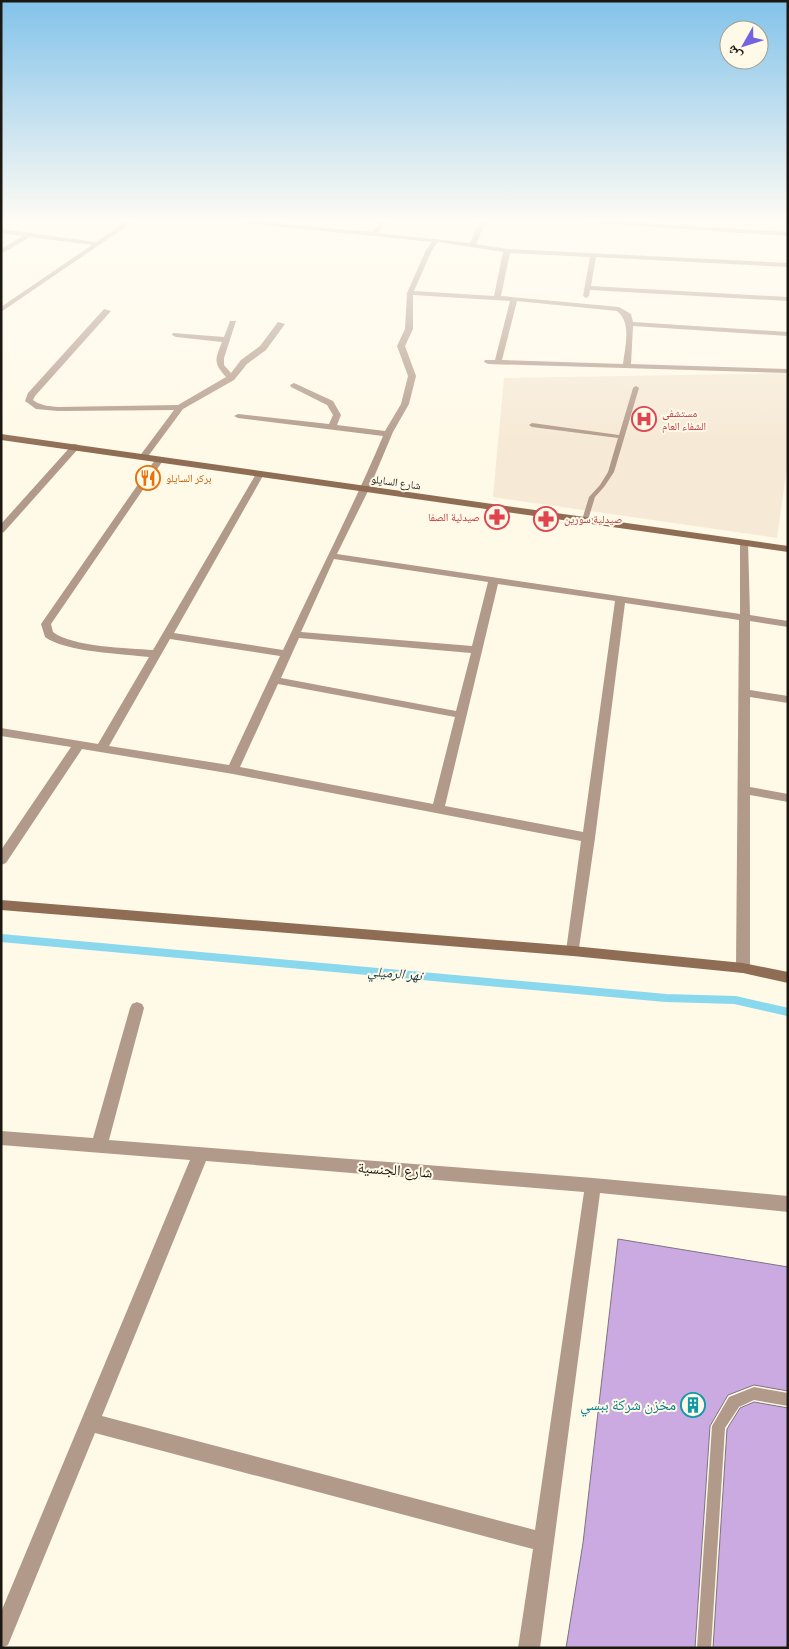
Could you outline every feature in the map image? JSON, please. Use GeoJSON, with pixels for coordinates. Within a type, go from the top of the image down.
{"type":"FeatureCollection","features":[{"type":"Feature","properties":{"kind":"street"},"geometry":{"type":"LineString","coordinates":[[1,310],[22,296]]}},
{"type":"Feature","properties":{"kind":"street"},"geometry":{"type":"LineString","coordinates":[[233,770],[331,556],[365,488],[388,434],[405,404],[412,376],[401,346],[409,329],[410,296]]}},
{"type":"Feature","properties":{"kind":"street"},"geometry":{"type":"LineString","coordinates":[[461,296],[514,299],[619,310],[628,316],[630,324],[627,366]]}},
{"type":"Feature","properties":{"kind":"street"},"geometry":{"type":"LineString","coordinates":[[583,306],[586,296]]}},
{"type":"Feature","properties":{"kind":"street"},"geometry":{"type":"LineString","coordinates":[[733,296],[788,299]]}},
{"type":"Feature","properties":{"kind":"street"},"geometry":{"type":"LineString","coordinates":[[498,362],[514,299]]}},
{"type":"Feature","properties":{"kind":"street"},"geometry":{"type":"LineString","coordinates":[[107,311],[31,395],[29,401],[34,406],[58,409],[180,407]]}},
{"type":"Feature","properties":{"kind":"street"},"geometry":{"type":"LineString","coordinates":[[231,378],[220,365],[220,358],[234,322]]}},
{"type":"Feature","properties":{"kind":"street"},"geometry":{"type":"LineString","coordinates":[[143,457],[180,407],[231,378],[244,362],[264,348],[281,324]]}},
{"type":"Feature","properties":{"kind":"street"},"geometry":{"type":"LineString","coordinates":[[630,324],[788,334]]}},
{"type":"Feature","properties":{"kind":"street"},"geometry":{"type":"LineString","coordinates":[[176,335],[227,340]]}},
{"type":"Feature","properties":{"kind":"street"},"geometry":{"type":"LineString","coordinates":[[488,362],[788,371]]}},
{"type":"Feature","properties":{"kind":"street"},"geometry":{"type":"LineString","coordinates":[[294,385],[330,403],[337,414],[332,428]]}},
{"type":"Feature","properties":{"kind":"street"},"geometry":{"type":"LineString","coordinates":[[238,416],[388,434]]}},
{"type":"Feature","properties":{"kind":"street","name":"شارع السايلو"},"geometry":{"type":"LineString","coordinates":[[1,437],[788,549]]}},
{"type":"Feature","properties":{"kind":"street"},"geometry":{"type":"LineString","coordinates":[[1,530],[75,447]]}},
{"type":"Feature","properties":{"kind":"street"},"geometry":{"type":"LineString","coordinates":[[156,654],[68,644],[51,637],[46,630],[46,624],[160,459]]}},
{"type":"Feature","properties":{"kind":"street"},"geometry":{"type":"LineString","coordinates":[[102,748],[260,474]]}},
{"type":"Feature","properties":{"kind":"street"},"geometry":{"type":"LineString","coordinates":[[744,968],[745,543]]}},
{"type":"Feature","properties":{"kind":"street"},"geometry":{"type":"LineString","coordinates":[[331,556],[788,624]]}},
{"type":"Feature","properties":{"kind":"street"},"geometry":{"type":"LineString","coordinates":[[438,809],[494,580]]}},
{"type":"Feature","properties":{"kind":"street"},"geometry":{"type":"LineString","coordinates":[[573,951],[620,599]]}},
{"type":"Feature","properties":{"kind":"street"},"geometry":{"type":"LineString","coordinates":[[167,635],[286,654]]}},
{"type":"Feature","properties":{"kind":"street"},"geometry":{"type":"LineString","coordinates":[[295,635],[477,650]]}},
{"type":"Feature","properties":{"kind":"street"},"geometry":{"type":"LineString","coordinates":[[275,680],[461,715]]}},
{"type":"Feature","properties":{"kind":"street"},"geometry":{"type":"LineString","coordinates":[[744,693],[788,700]]}},
{"type":"Feature","properties":{"kind":"street"},"geometry":{"type":"LineString","coordinates":[[1,732],[233,770],[589,838]]}},
{"type":"Feature","properties":{"kind":"street"},"geometry":{"type":"LineString","coordinates":[[1,860],[80,745]]}},
{"type":"Feature","properties":{"kind":"street"},"geometry":{"type":"LineString","coordinates":[[744,790],[788,798]]}},
{"type":"Feature","properties":{"kind":"street"},"geometry":{"type":"LineString","coordinates":[[1,906],[573,951],[744,968],[788,978]]}},
{"type":"Feature","properties":{"kind":"street"},"geometry":{"type":"LineString","coordinates":[[99,1147],[137,1008]]}},
{"type":"Feature","properties":{"kind":"street","name":"شارع الجنسية"},"geometry":{"type":"LineString","coordinates":[[1,1138],[200,1156],[593,1185],[788,1204]]}},
{"type":"Feature","properties":{"kind":"street"},"geometry":{"type":"LineString","coordinates":[[1,1638],[200,1156]]}},
{"type":"Feature","properties":{"kind":"street"},"geometry":{"type":"LineString","coordinates":[[529,1648],[593,1185]]}},
{"type":"Feature","properties":{"kind":"street"},"geometry":{"type":"LineString","coordinates":[[90,1422],[544,1542]]}},
{"type":"Feature","properties":{"kind":"lane"},"geometry":{"type":"LineString","coordinates":[[585,520],[592,497],[611,472],[636,388]]}},
{"type":"Feature","properties":{"kind":"lane"},"geometry":{"type":"LineString","coordinates":[[532,425],[622,437]]}},
{"type":"Feature","properties":{"kind":"lane"},"geometry":{"type":"LineString","coordinates":[[704,1648],[719,1426],[734,1402],[754,1393],[788,1400]]}},
{"type":"Feature","properties":{"kind":"shaded area","name":"مستشفى الشفاء العام"},"geometry":{"type":"Polygon","coordinates":[[[788,373],[788,460],[777,538],[493,497],[504,378],[788,373]]]}},
{"type":"Feature","properties":{"kind":"building","name":"مخزن شركة ببسي"},"geometry":{"type":"Polygon","coordinates":[[[618,1239],[788,1267],[788,1391],[754,1385],[728,1395],[710,1426],[695,1648],[566,1648],[583,1543],[618,1239]]]}},
{"type":"Feature","properties":{"kind":"building"},"geometry":{"type":"Polygon","coordinates":[[[754,1402],[788,1408],[788,1648],[713,1648],[727,1429],[740,1408],[754,1402]]]}},
{"type":"Feature","properties":{"kind":"waterway","name":"نهر الرميلي"},"geometry":{"type":"LineString","coordinates":[[1,938],[666,998],[735,1000],[788,1012]]}},
{"type":"Feature","properties":{"kind":"place","name":"مستشفى الشفاء العام"},"geometry":{"type":"Point","coordinates":[644,419]}},
{"type":"Feature","properties":{"kind":"place","name":"بركر السايلو"},"geometry":{"type":"Point","coordinates":[148,478]}},
{"type":"Feature","properties":{"kind":"place","name":"صيدلية الصفا"},"geometry":{"type":"Point","coordinates":[497,517]}},
{"type":"Feature","properties":{"kind":"place","name":"صيدلية سورين"},"geometry":{"type":"Point","coordinates":[546,519]}},
{"type":"Feature","properties":{"kind":"place","name":"مخزن شركة ببسي"},"geometry":{"type":"Point","coordinates":[693,1405]}}]}
